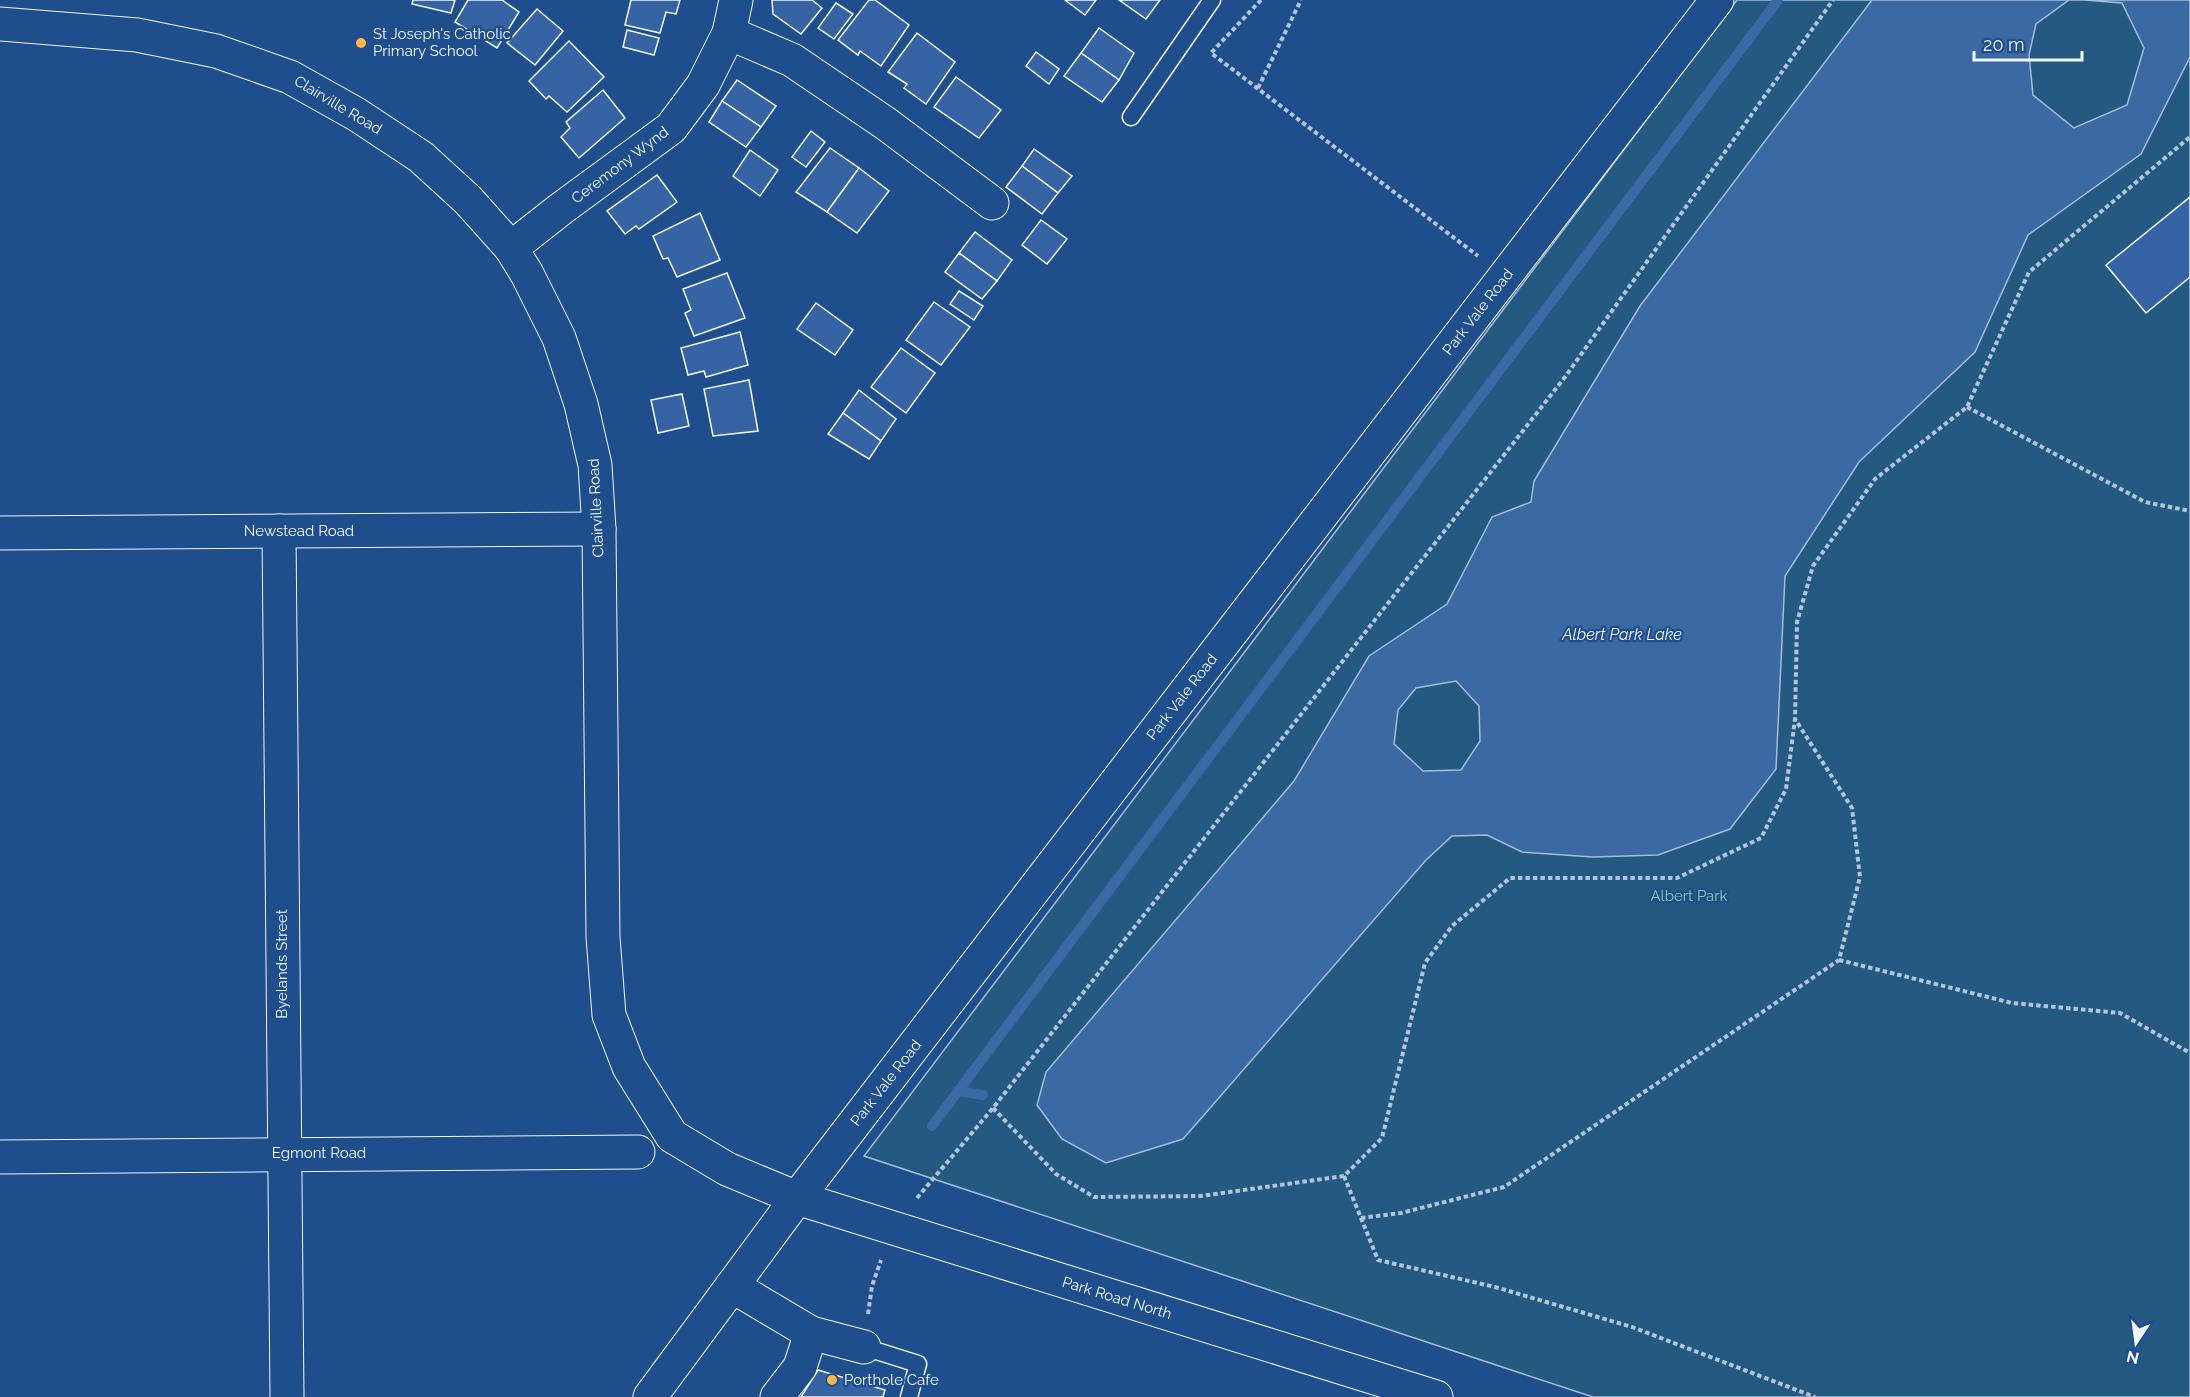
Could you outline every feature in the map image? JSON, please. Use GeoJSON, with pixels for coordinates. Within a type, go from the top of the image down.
{"type":"FeatureCollection","features":[{"type":"Feature","properties":{"kind":"street","name":"Ceremony Wynd"},"geometry":{"type":"LineString","coordinates":[[511,248],[671,128],[703,85],[729,33],[736,0]]}},
{"type":"Feature","properties":{"kind":"street","name":"Park Vale Road"},"geometry":{"type":"LineString","coordinates":[[650,1397],[797,1198],[1717,0]]}},
{"type":"Feature","properties":{"kind":"street","name":"Clairville Road"},"geometry":{"type":"LineString","coordinates":[[0,24],[137,34],[216,51],[290,76],[356,114],[421,157],[468,200],[511,248],[527,274],[559,338],[581,404],[595,465],[598,529],[603,937],[609,1014],[629,1067],[672,1136],[727,1169],[797,1198]]}},
{"type":"Feature","properties":{"kind":"street"},"geometry":{"type":"LineString","coordinates":[[729,33],[792,60],[885,123],[992,204]]}},
{"type":"Feature","properties":{"kind":"street","name":"Newstead Road"},"geometry":{"type":"LineString","coordinates":[[0,533],[598,529]]}},
{"type":"Feature","properties":{"kind":"street","name":"Byelands Street"},"geometry":{"type":"LineString","coordinates":[[279,531],[287,1397]]}},
{"type":"Feature","properties":{"kind":"street","name":"Egmont Road"},"geometry":{"type":"LineString","coordinates":[[0,1157],[638,1152]]}},
{"type":"Feature","properties":{"kind":"street","name":"Park Road North"},"geometry":{"type":"LineString","coordinates":[[797,1198],[1436,1397]]}},
{"type":"Feature","properties":{"kind":"street"},"geometry":{"type":"LineString","coordinates":[[732,1286],[811,1333],[864,1347]]}},
{"type":"Feature","properties":{"kind":"street"},"geometry":{"type":"LineString","coordinates":[[777,1397],[800,1368],[811,1333]]}},
{"type":"Feature","properties":{"kind":"lane"},"geometry":{"type":"LineString","coordinates":[[1131,117],[1212,0]]}},
{"type":"Feature","properties":{"kind":"lane"},"geometry":{"type":"LineString","coordinates":[[864,1347],[918,1364],[909,1397]]}},
{"type":"Feature","properties":{"kind":"path"},"geometry":{"type":"LineString","coordinates":[[1216,47],[1261,0]]}},
{"type":"Feature","properties":{"kind":"path"},"geometry":{"type":"LineString","coordinates":[[1258,88],[1301,0]]}},
{"type":"Feature","properties":{"kind":"path"},"geometry":{"type":"LineString","coordinates":[[864,1347],[872,1286],[892,1228],[993,1108],[1565,377],[1833,0]]}},
{"type":"Feature","properties":{"kind":"path"},"geometry":{"type":"LineString","coordinates":[[1211,53],[1505,276]]}},
{"type":"Feature","properties":{"kind":"path"},"geometry":{"type":"LineString","coordinates":[[993,1108],[1056,1174],[1094,1197],[1201,1196],[1344,1176],[1382,1138],[1425,963],[1452,926],[1510,878],[1677,878],[1761,838],[1786,789],[1795,719],[1797,622],[1813,566],[1875,479],[1967,407],[2030,272],[2190,137]]}},
{"type":"Feature","properties":{"kind":"path"},"geometry":{"type":"LineString","coordinates":[[1967,407],[2145,502],[2190,511]]}},
{"type":"Feature","properties":{"kind":"path"},"geometry":{"type":"LineString","coordinates":[[1361,1218],[1401,1213],[1504,1187],[1839,960],[1860,877],[1852,808],[1795,719]]}},
{"type":"Feature","properties":{"kind":"path"},"geometry":{"type":"LineString","coordinates":[[1839,960],[2012,1003],[2120,1013],[2190,1053]]}},
{"type":"Feature","properties":{"kind":"path"},"geometry":{"type":"LineString","coordinates":[[1344,1176],[1378,1260],[1495,1287],[1632,1327],[1815,1397]]}},
{"type":"Feature","properties":{"kind":"green space","name":"Albert Park"},"geometry":{"type":"Polygon","coordinates":[[[1737,0],[2190,0],[2190,1397],[1593,1397],[864,1156],[1737,0]]]}},
{"type":"Feature","properties":{"kind":"water","name":"Albert Park Lake"},"geometry":{"type":"Polygon","coordinates":[[[1872,0],[2069,0],[2036,24],[2029,55],[2033,95],[2074,128],[2127,105],[2144,48],[2122,3],[2085,0],[2190,0],[2190,57],[2141,154],[2028,235],[1975,352],[1859,462],[1785,576],[1776,769],[1730,829],[1658,855],[1593,857],[1522,852],[1487,835],[1452,836],[1426,860],[1183,1139],[1106,1163],[1062,1139],[1037,1105],[1046,1072],[1294,781],[1369,656],[1447,604],[1492,517],[1531,502],[1534,481],[1640,306],[1872,0]],[[1456,681],[1416,688],[1398,710],[1394,744],[1423,771],[1461,770],[1480,741],[1479,706],[1456,681]]]}},
{"type":"Feature","properties":{"kind":"building"},"geometry":{"type":"Polygon","coordinates":[[[413,0],[455,0],[451,13],[412,4],[413,0]]]}},
{"type":"Feature","properties":{"kind":"building"},"geometry":{"type":"Polygon","coordinates":[[[468,0],[502,0],[519,12],[497,48],[455,22],[468,0]]]}},
{"type":"Feature","properties":{"kind":"building"},"geometry":{"type":"Polygon","coordinates":[[[631,0],[680,0],[676,14],[666,12],[660,33],[625,25],[631,0]]]}},
{"type":"Feature","properties":{"kind":"building"},"geometry":{"type":"Polygon","coordinates":[[[772,0],[812,0],[822,8],[801,34],[773,14],[772,0]]]}},
{"type":"Feature","properties":{"kind":"building"},"geometry":{"type":"Polygon","coordinates":[[[869,0],[875,0],[909,25],[881,66],[860,51],[858,55],[838,40],[869,0]]]}},
{"type":"Feature","properties":{"kind":"building"},"geometry":{"type":"Polygon","coordinates":[[[1065,0],[1096,0],[1085,15],[1065,0]]]}},
{"type":"Feature","properties":{"kind":"building"},"geometry":{"type":"Polygon","coordinates":[[[1119,0],[1160,0],[1146,19],[1119,0]]]}},
{"type":"Feature","properties":{"kind":"building"},"geometry":{"type":"Polygon","coordinates":[[[836,3],[853,14],[834,39],[818,28],[836,3]]]}},
{"type":"Feature","properties":{"kind":"building"},"geometry":{"type":"Polygon","coordinates":[[[537,9],[563,31],[535,65],[507,43],[537,9]]]}},
{"type":"Feature","properties":{"kind":"building"},"geometry":{"type":"Polygon","coordinates":[[[1099,28],[1134,53],[1119,80],[1081,53],[1099,28]]]}},
{"type":"Feature","properties":{"kind":"building"},"geometry":{"type":"Polygon","coordinates":[[[627,30],[659,38],[654,55],[623,47],[627,30]]]}},
{"type":"Feature","properties":{"kind":"building"},"geometry":{"type":"Polygon","coordinates":[[[917,33],[955,62],[926,104],[904,88],[907,84],[888,72],[917,33]]]}},
{"type":"Feature","properties":{"kind":"building"},"geometry":{"type":"Polygon","coordinates":[[[569,41],[604,77],[567,112],[549,96],[546,99],[529,81],[569,41]]]}},
{"type":"Feature","properties":{"kind":"building"},"geometry":{"type":"Polygon","coordinates":[[[1036,52],[1059,69],[1049,84],[1026,66],[1036,52]]]}},
{"type":"Feature","properties":{"kind":"building"},"geometry":{"type":"Polygon","coordinates":[[[1081,53],[1119,80],[1102,102],[1064,76],[1081,53]]]}},
{"type":"Feature","properties":{"kind":"building"},"geometry":{"type":"Polygon","coordinates":[[[956,77],[1001,110],[979,138],[934,107],[956,77]]]}},
{"type":"Feature","properties":{"kind":"building"},"geometry":{"type":"Polygon","coordinates":[[[737,80],[776,106],[761,127],[722,101],[737,80]]]}},
{"type":"Feature","properties":{"kind":"building"},"geometry":{"type":"Polygon","coordinates":[[[603,90],[625,118],[579,158],[561,137],[570,128],[566,122],[603,90]]]}},
{"type":"Feature","properties":{"kind":"building"},"geometry":{"type":"Polygon","coordinates":[[[722,101],[761,127],[746,147],[709,122],[722,101]]]}},
{"type":"Feature","properties":{"kind":"building"},"geometry":{"type":"Polygon","coordinates":[[[811,131],[825,142],[806,167],[792,157],[811,131]]]}},
{"type":"Feature","properties":{"kind":"building"},"geometry":{"type":"Polygon","coordinates":[[[830,148],[859,168],[827,212],[796,192],[830,148]]]}},
{"type":"Feature","properties":{"kind":"building"},"geometry":{"type":"Polygon","coordinates":[[[1034,149],[1072,176],[1058,193],[1022,166],[1034,149]]]}},
{"type":"Feature","properties":{"kind":"building"},"geometry":{"type":"Polygon","coordinates":[[[750,150],[778,170],[760,196],[733,176],[750,150]]]}},
{"type":"Feature","properties":{"kind":"building"},"geometry":{"type":"Polygon","coordinates":[[[1022,166],[1058,193],[1042,214],[1006,187],[1022,166]]]}},
{"type":"Feature","properties":{"kind":"building"},"geometry":{"type":"Polygon","coordinates":[[[859,168],[889,191],[857,233],[827,212],[859,168]]]}},
{"type":"Feature","properties":{"kind":"building"},"geometry":{"type":"Polygon","coordinates":[[[657,175],[677,202],[639,229],[636,226],[625,234],[607,211],[657,175]]]}},
{"type":"Feature","properties":{"kind":"building"},"geometry":{"type":"Polygon","coordinates":[[[2190,197],[2190,277],[2146,313],[2106,265],[2190,197]]]}},
{"type":"Feature","properties":{"kind":"building"},"geometry":{"type":"Polygon","coordinates":[[[700,213],[720,260],[677,277],[668,258],[663,259],[653,236],[700,213]]]}},
{"type":"Feature","properties":{"kind":"building"},"geometry":{"type":"Polygon","coordinates":[[[1041,220],[1067,239],[1047,264],[1022,245],[1041,220]]]}},
{"type":"Feature","properties":{"kind":"building"},"geometry":{"type":"Polygon","coordinates":[[[975,232],[1012,260],[997,281],[959,253],[975,232]]]}},
{"type":"Feature","properties":{"kind":"building"},"geometry":{"type":"Polygon","coordinates":[[[959,253],[997,281],[982,299],[945,272],[959,253]]]}},
{"type":"Feature","properties":{"kind":"building"},"geometry":{"type":"Polygon","coordinates":[[[727,273],[745,318],[694,336],[685,313],[691,310],[683,289],[727,273]]]}},
{"type":"Feature","properties":{"kind":"building"},"geometry":{"type":"Polygon","coordinates":[[[959,291],[983,306],[974,320],[950,304],[959,291]]]}},
{"type":"Feature","properties":{"kind":"building"},"geometry":{"type":"Polygon","coordinates":[[[934,302],[970,327],[941,365],[906,340],[934,302]]]}},
{"type":"Feature","properties":{"kind":"building"},"geometry":{"type":"Polygon","coordinates":[[[816,303],[853,330],[835,355],[797,329],[816,303]]]}},
{"type":"Feature","properties":{"kind":"building"},"geometry":{"type":"Polygon","coordinates":[[[740,332],[748,365],[706,377],[704,371],[688,375],[681,348],[740,332]]]}},
{"type":"Feature","properties":{"kind":"building"},"geometry":{"type":"Polygon","coordinates":[[[901,348],[935,373],[906,413],[871,387],[901,348]]]}},
{"type":"Feature","properties":{"kind":"building"},"geometry":{"type":"Polygon","coordinates":[[[749,380],[758,431],[713,436],[704,389],[749,380]]]}},
{"type":"Feature","properties":{"kind":"building"},"geometry":{"type":"Polygon","coordinates":[[[859,390],[896,419],[881,441],[843,413],[859,390]]]}},
{"type":"Feature","properties":{"kind":"building"},"geometry":{"type":"Polygon","coordinates":[[[682,394],[689,426],[658,433],[651,400],[682,394]]]}},
{"type":"Feature","properties":{"kind":"building"},"geometry":{"type":"Polygon","coordinates":[[[843,413],[881,441],[869,459],[828,434],[843,413]]]}},
{"type":"Feature","properties":{"kind":"building","name":"Porthole Cafe"},"geometry":{"type":"Polygon","coordinates":[[[818,1370],[885,1390],[883,1397],[801,1397],[818,1370]]]}},
{"type":"Feature","properties":{"kind":"waterway"},"geometry":{"type":"LineString","coordinates":[[932,1126],[1778,0]]}},
{"type":"Feature","properties":{"kind":"waterway"},"geometry":{"type":"LineString","coordinates":[[957,1091],[983,1095]]}},
{"type":"Feature","properties":{"kind":"place","name":"St Joseph's Catholic Primary School"},"geometry":{"type":"Point","coordinates":[361,43]}},
{"type":"Feature","properties":{"kind":"place","name":"Porthole Cafe"},"geometry":{"type":"Point","coordinates":[832,1380]}}]}
